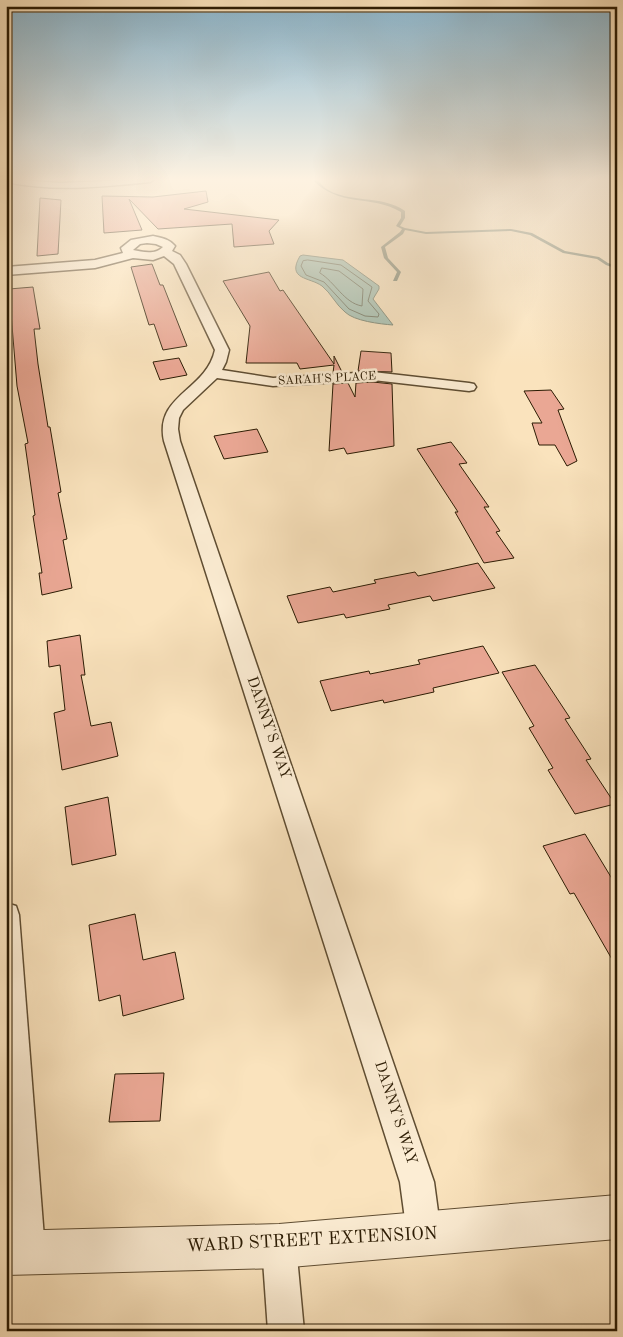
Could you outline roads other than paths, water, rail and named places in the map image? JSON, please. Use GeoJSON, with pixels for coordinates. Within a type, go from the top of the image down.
{"type":"FeatureCollection","features":[{"type":"Feature","properties":{"kind":"street"},"geometry":{"type":"LineString","coordinates":[[6,271],[95,264],[133,254],[152,256],[164,252],[176,258],[180,264],[222,350],[222,360],[215,373]]}},
{"type":"Feature","properties":{"kind":"street","name":"SARAH'S PLACE"},"geometry":{"type":"LineString","coordinates":[[215,373],[273,382],[373,376],[469,387]]}},
{"type":"Feature","properties":{"kind":"street","name":"DANNY'S WAY"},"geometry":{"type":"LineString","coordinates":[[215,373],[180,404],[171,417],[170,429],[189,495],[276,751],[417,1182],[424,1234]]}},
{"type":"Feature","properties":{"kind":"street"},"geometry":{"type":"LineString","coordinates":[[6,915],[17,1252]]}},
{"type":"Feature","properties":{"kind":"street","name":"WARD STREET EXTENSION"},"geometry":{"type":"LineString","coordinates":[[17,1252],[278,1246],[617,1217]]}},
{"type":"Feature","properties":{"kind":"street"},"geometry":{"type":"LineString","coordinates":[[278,1246],[286,1331]]}},
{"type":"Feature","properties":{"kind":"water"},"geometry":{"type":"Polygon","coordinates":[[[300,256],[343,260],[379,286],[373,299],[393,325],[361,320],[345,312],[322,286],[298,274],[296,264],[300,256]]]}},
{"type":"Feature","properties":{"kind":"waterway"},"geometry":{"type":"LineString","coordinates":[[391,241],[383,247],[383,251],[386,258],[399,272],[395,280]]}},
{"type":"Feature","properties":{"kind":"waterway"},"geometry":{"type":"LineString","coordinates":[[545,241],[564,252],[598,258],[617,268]]}}]}
